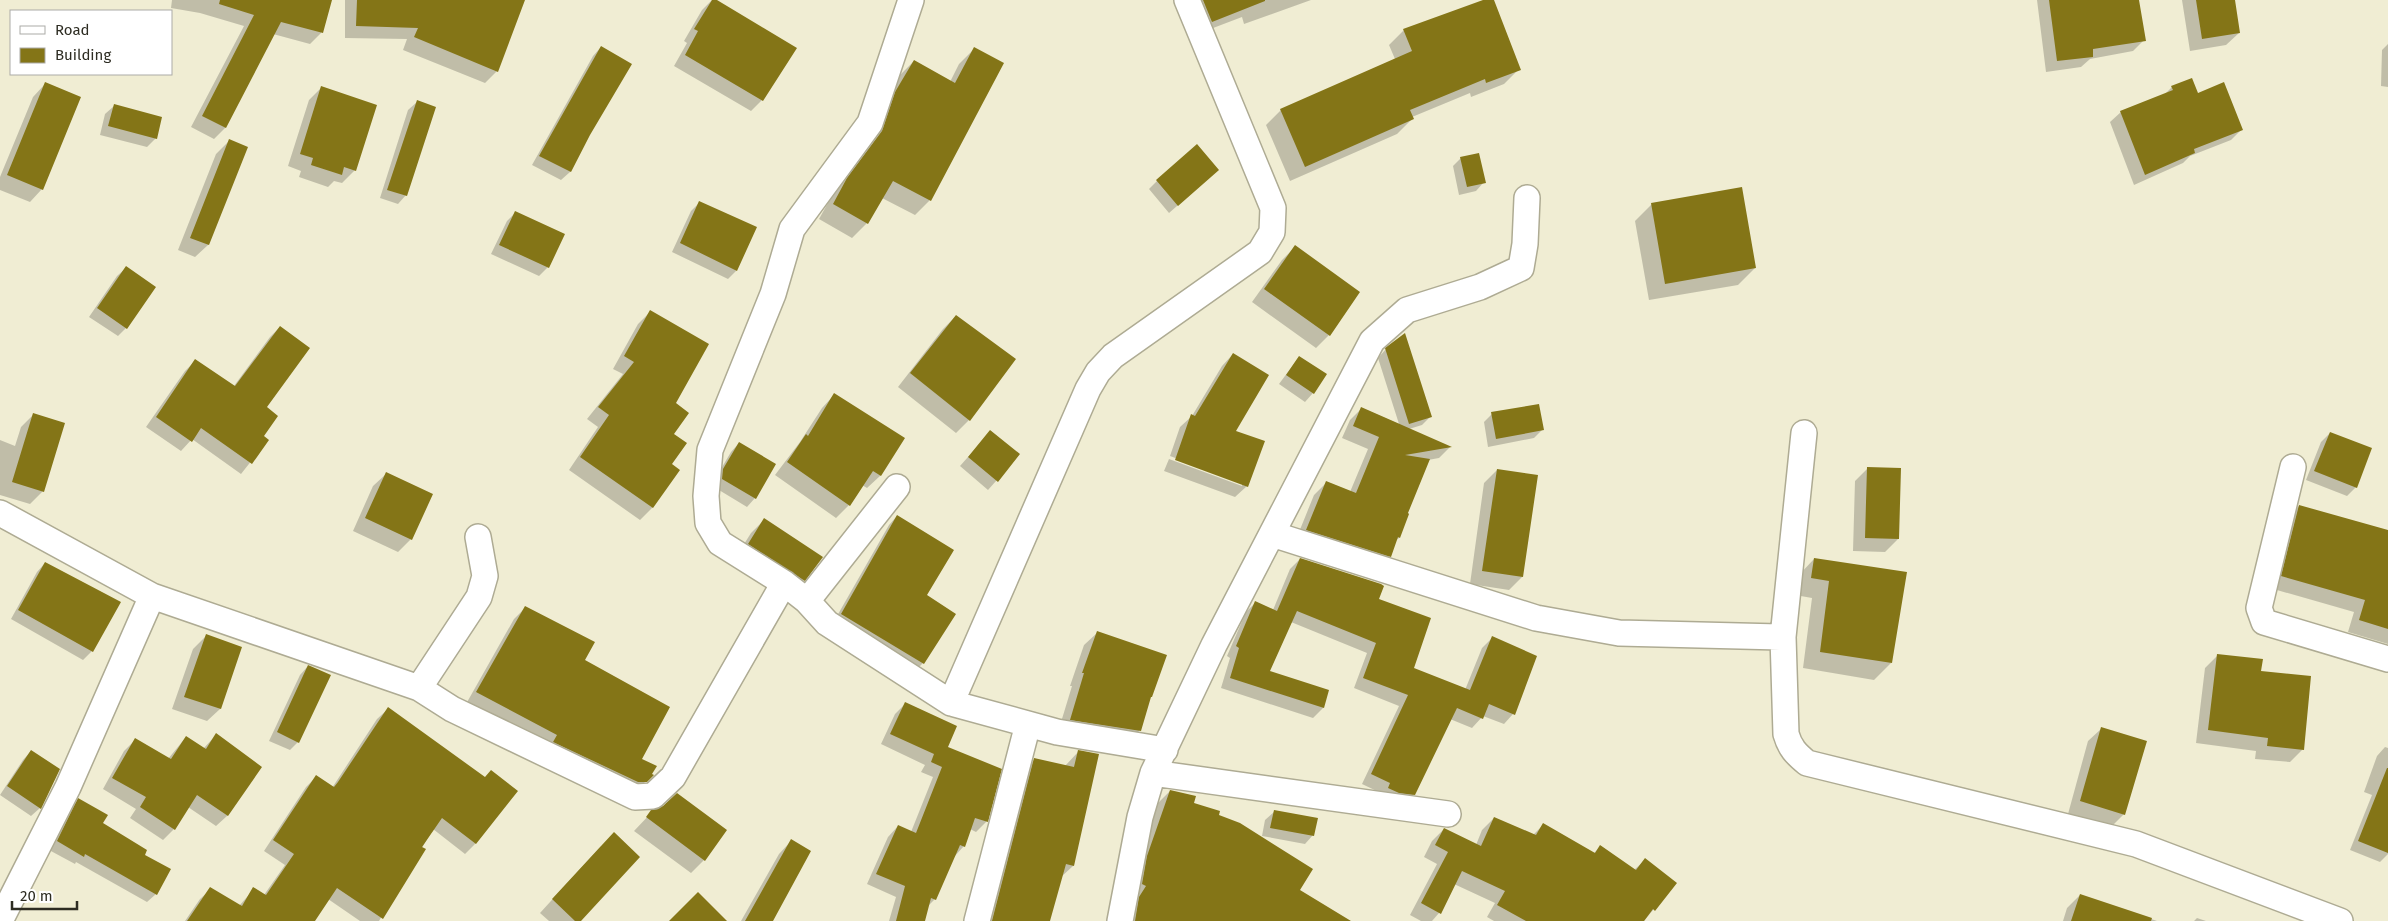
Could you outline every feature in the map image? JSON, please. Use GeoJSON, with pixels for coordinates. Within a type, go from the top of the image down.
{"type":"FeatureCollection","features":[{"type":"Feature","properties":{"kind":"street"},"geometry":{"type":"LineString","coordinates":[[911,0],[870,123],[792,229],[773,294],[710,450],[706,496],[708,523],[720,543],[784,583],[807,600],[827,623],[951,703],[1057,732],[1165,750]]}},
{"type":"Feature","properties":{"kind":"street"},"geometry":{"type":"LineString","coordinates":[[951,703],[1088,389],[1098,372],[1113,356],[1260,252],[1272,232],[1273,208],[1187,0]]}},
{"type":"Feature","properties":{"kind":"street"},"geometry":{"type":"LineString","coordinates":[[1120,921],[1140,817],[1153,773],[1214,645],[1372,341],[1407,310],[1480,287],[1521,268],[1525,244],[1527,198]]}},
{"type":"Feature","properties":{"kind":"street"},"geometry":{"type":"LineString","coordinates":[[1804,433],[1783,637],[1786,734],[1789,746],[1807,763],[2136,844],[2340,921]]}},
{"type":"Feature","properties":{"kind":"street"},"geometry":{"type":"LineString","coordinates":[[2292,467],[2259,608],[2264,622],[2388,659]]}},
{"type":"Feature","properties":{"kind":"street"},"geometry":{"type":"LineString","coordinates":[[807,600],[897,487]]}},
{"type":"Feature","properties":{"kind":"street"},"geometry":{"type":"LineString","coordinates":[[0,513],[152,596],[419,688],[452,709],[635,797],[653,796],[672,776],[784,583]]}},
{"type":"Feature","properties":{"kind":"street"},"geometry":{"type":"LineString","coordinates":[[1272,534],[1536,618],[1619,633],[1783,637]]}},
{"type":"Feature","properties":{"kind":"street"},"geometry":{"type":"LineString","coordinates":[[419,688],[479,597],[485,576],[478,537]]}},
{"type":"Feature","properties":{"kind":"street"},"geometry":{"type":"LineString","coordinates":[[0,921],[68,787],[152,596]]}},
{"type":"Feature","properties":{"kind":"street"},"geometry":{"type":"LineString","coordinates":[[977,921],[1028,724]]}},
{"type":"Feature","properties":{"kind":"street"},"geometry":{"type":"LineString","coordinates":[[1153,773],[1448,814]]}},
{"type":"Feature","properties":{"kind":"building"},"geometry":{"type":"Polygon","coordinates":[[[220,0],[332,0],[323,33],[281,22],[226,128],[202,116],[254,15],[219,4],[220,0]]]}},
{"type":"Feature","properties":{"kind":"building"},"geometry":{"type":"Polygon","coordinates":[[[357,0],[525,0],[498,72],[414,37],[418,28],[356,26],[357,0]]]}},
{"type":"Feature","properties":{"kind":"building"},"geometry":{"type":"Polygon","coordinates":[[[712,0],[717,0],[797,48],[763,101],[685,55],[698,31],[694,29],[712,0]]]}},
{"type":"Feature","properties":{"kind":"building"},"geometry":{"type":"Polygon","coordinates":[[[1203,0],[1265,0],[1265,1],[1212,22],[1203,0]]]}},
{"type":"Feature","properties":{"kind":"building"},"geometry":{"type":"Polygon","coordinates":[[[1483,0],[1494,0],[1521,70],[1486,83],[1485,79],[1410,110],[1414,119],[1305,167],[1280,109],[1412,51],[1403,29],[1483,0]]]}},
{"type":"Feature","properties":{"kind":"building"},"geometry":{"type":"Polygon","coordinates":[[[2049,0],[2139,0],[2146,41],[2093,49],[2093,57],[2057,61],[2049,0]]]}},
{"type":"Feature","properties":{"kind":"building"},"geometry":{"type":"Polygon","coordinates":[[[2196,0],[2235,0],[2240,33],[2202,39],[2196,0]]]}},
{"type":"Feature","properties":{"kind":"building"},"geometry":{"type":"Polygon","coordinates":[[[601,46],[632,64],[590,135],[571,172],[539,156],[601,46]]]}},
{"type":"Feature","properties":{"kind":"building"},"geometry":{"type":"Polygon","coordinates":[[[974,47],[1004,63],[931,201],[893,181],[868,224],[833,204],[847,178],[882,131],[895,92],[914,60],[955,83],[974,47]]]}},
{"type":"Feature","properties":{"kind":"building"},"geometry":{"type":"Polygon","coordinates":[[[2192,78],[2198,93],[2224,82],[2243,130],[2194,149],[2195,153],[2145,175],[2120,111],[2173,90],[2171,86],[2192,78]]]}},
{"type":"Feature","properties":{"kind":"building"},"geometry":{"type":"Polygon","coordinates":[[[45,82],[81,97],[43,190],[7,175],[45,82]]]}},
{"type":"Feature","properties":{"kind":"building"},"geometry":{"type":"Polygon","coordinates":[[[321,86],[377,105],[356,171],[344,167],[342,175],[311,165],[313,158],[300,154],[321,86]]]}},
{"type":"Feature","properties":{"kind":"building"},"geometry":{"type":"Polygon","coordinates":[[[417,100],[436,107],[407,196],[387,190],[417,100]]]}},
{"type":"Feature","properties":{"kind":"building"},"geometry":{"type":"Polygon","coordinates":[[[114,104],[162,117],[157,139],[108,126],[114,104]]]}},
{"type":"Feature","properties":{"kind":"building"},"geometry":{"type":"Polygon","coordinates":[[[229,139],[248,147],[209,245],[190,238],[229,139]]]}},
{"type":"Feature","properties":{"kind":"building"},"geometry":{"type":"Polygon","coordinates":[[[1197,144],[1219,170],[1178,206],[1156,180],[1197,144]]]}},
{"type":"Feature","properties":{"kind":"building"},"geometry":{"type":"Polygon","coordinates":[[[1479,153],[1486,183],[1467,187],[1460,157],[1479,153]]]}},
{"type":"Feature","properties":{"kind":"building"},"geometry":{"type":"Polygon","coordinates":[[[1742,187],[1756,268],[1665,284],[1651,203],[1742,187]]]}},
{"type":"Feature","properties":{"kind":"building"},"geometry":{"type":"Polygon","coordinates":[[[699,201],[757,227],[737,271],[680,243],[699,201]]]}},
{"type":"Feature","properties":{"kind":"building"},"geometry":{"type":"Polygon","coordinates":[[[515,211],[565,234],[549,268],[499,245],[515,211]]]}},
{"type":"Feature","properties":{"kind":"building"},"geometry":{"type":"Polygon","coordinates":[[[1295,245],[1360,292],[1330,336],[1264,289],[1295,245]]]}},
{"type":"Feature","properties":{"kind":"building"},"geometry":{"type":"Polygon","coordinates":[[[126,266],[156,287],[127,329],[97,308],[126,266]]]}},
{"type":"Feature","properties":{"kind":"building"},"geometry":{"type":"Polygon","coordinates":[[[650,310],[709,344],[676,403],[689,413],[674,434],[687,443],[672,464],[680,470],[653,508],[580,457],[609,415],[598,407],[634,362],[624,356],[650,310]]]}},
{"type":"Feature","properties":{"kind":"building"},"geometry":{"type":"Polygon","coordinates":[[[956,315],[1016,359],[970,421],[910,373],[956,315]]]}},
{"type":"Feature","properties":{"kind":"building"},"geometry":{"type":"Polygon","coordinates":[[[280,326],[310,348],[267,407],[278,416],[264,436],[269,440],[252,464],[201,428],[192,442],[156,417],[195,359],[235,386],[280,326]]]}},
{"type":"Feature","properties":{"kind":"building"},"geometry":{"type":"Polygon","coordinates":[[[1405,333],[1432,417],[1409,424],[1385,348],[1405,333]]]}},
{"type":"Feature","properties":{"kind":"building"},"geometry":{"type":"Polygon","coordinates":[[[1233,353],[1269,375],[1236,431],[1265,441],[1248,487],[1175,460],[1191,414],[1195,416],[1233,353]]]}},
{"type":"Feature","properties":{"kind":"building"},"geometry":{"type":"Polygon","coordinates":[[[1299,356],[1327,374],[1314,394],[1286,375],[1299,356]]]}},
{"type":"Feature","properties":{"kind":"building"},"geometry":{"type":"Polygon","coordinates":[[[834,393],[905,438],[881,476],[873,471],[850,506],[787,462],[806,434],[808,436],[834,393]]]}},
{"type":"Feature","properties":{"kind":"building"},"geometry":{"type":"Polygon","coordinates":[[[1539,404],[1544,430],[1496,439],[1491,412],[1539,404]]]}},
{"type":"Feature","properties":{"kind":"building"},"geometry":{"type":"Polygon","coordinates":[[[1361,407],[1452,447],[1405,455],[1430,459],[1391,557],[1306,530],[1326,481],[1356,493],[1379,437],[1353,426],[1361,407]]]}},
{"type":"Feature","properties":{"kind":"building"},"geometry":{"type":"Polygon","coordinates":[[[33,413],[65,423],[44,492],[12,482],[33,413]]]}},
{"type":"Feature","properties":{"kind":"building"},"geometry":{"type":"Polygon","coordinates":[[[990,430],[1020,454],[998,482],[968,457],[990,430]]]}},
{"type":"Feature","properties":{"kind":"building"},"geometry":{"type":"Polygon","coordinates":[[[2330,432],[2372,448],[2357,488],[2314,471],[2330,432]]]}},
{"type":"Feature","properties":{"kind":"building"},"geometry":{"type":"Polygon","coordinates":[[[739,442],[776,464],[756,499],[722,479],[723,469],[739,442]]]}},
{"type":"Feature","properties":{"kind":"building"},"geometry":{"type":"Polygon","coordinates":[[[1867,467],[1901,468],[1899,539],[1865,538],[1867,467]]]}},
{"type":"Feature","properties":{"kind":"building"},"geometry":{"type":"Polygon","coordinates":[[[1497,469],[1538,475],[1523,577],[1482,571],[1497,469]]]}},
{"type":"Feature","properties":{"kind":"building"},"geometry":{"type":"Polygon","coordinates":[[[386,472],[433,494],[412,540],[365,518],[386,472]]]}},
{"type":"Feature","properties":{"kind":"building"},"geometry":{"type":"Polygon","coordinates":[[[2299,505],[2388,530],[2388,629],[2359,620],[2365,600],[2281,576],[2299,505]]]}},
{"type":"Feature","properties":{"kind":"building"},"geometry":{"type":"Polygon","coordinates":[[[897,515],[954,550],[927,595],[956,614],[924,664],[841,614],[897,515]]]}},
{"type":"Feature","properties":{"kind":"building"},"geometry":{"type":"Polygon","coordinates":[[[764,518],[823,557],[805,581],[748,544],[764,518]]]}},
{"type":"Feature","properties":{"kind":"building"},"geometry":{"type":"Polygon","coordinates":[[[1300,558],[1381,584],[1384,586],[1379,599],[1431,618],[1414,668],[1470,690],[1492,636],[1537,656],[1515,715],[1489,704],[1483,719],[1457,708],[1415,795],[1399,793],[1388,788],[1390,783],[1371,774],[1408,695],[1363,678],[1376,643],[1297,611],[1270,671],[1329,690],[1324,708],[1230,678],[1239,648],[1236,646],[1255,601],[1277,611],[1300,558]]]}},
{"type":"Feature","properties":{"kind":"building"},"geometry":{"type":"Polygon","coordinates":[[[1814,558],[1907,572],[1892,663],[1820,652],[1829,581],[1811,578],[1814,558]]]}},
{"type":"Feature","properties":{"kind":"building"},"geometry":{"type":"Polygon","coordinates":[[[45,562],[121,602],[93,652],[18,610],[45,562]]]}},
{"type":"Feature","properties":{"kind":"building"},"geometry":{"type":"Polygon","coordinates":[[[525,606],[595,642],[585,660],[670,707],[642,759],[657,766],[652,774],[654,775],[647,782],[638,782],[553,742],[557,735],[476,692],[525,606]]]}},
{"type":"Feature","properties":{"kind":"building"},"geometry":{"type":"Polygon","coordinates":[[[1097,631],[1167,655],[1151,697],[1141,731],[1070,720],[1084,673],[1082,673],[1097,631]]]}},
{"type":"Feature","properties":{"kind":"building"},"geometry":{"type":"Polygon","coordinates":[[[206,634],[242,647],[221,709],[184,697],[206,634]]]}},
{"type":"Feature","properties":{"kind":"building"},"geometry":{"type":"Polygon","coordinates":[[[2217,654],[2263,659],[2261,671],[2311,676],[2304,750],[2267,746],[2268,738],[2208,730],[2217,654]]]}},
{"type":"Feature","properties":{"kind":"building"},"geometry":{"type":"Polygon","coordinates":[[[308,665],[331,675],[299,743],[277,732],[308,665]]]}},
{"type":"Feature","properties":{"kind":"building"},"geometry":{"type":"Polygon","coordinates":[[[905,702],[957,726],[948,747],[1002,769],[988,822],[975,818],[965,847],[960,845],[936,900],[931,898],[925,921],[896,921],[905,886],[876,874],[898,825],[916,833],[942,767],[931,762],[934,754],[890,734],[905,702]]]}},
{"type":"Feature","properties":{"kind":"building"},"geometry":{"type":"Polygon","coordinates":[[[388,707],[485,777],[491,770],[518,791],[476,844],[442,818],[422,847],[426,849],[383,919],[337,888],[315,921],[187,921],[210,887],[242,906],[253,887],[266,895],[294,854],[273,840],[316,775],[334,787],[388,707]]]}},
{"type":"Feature","properties":{"kind":"building"},"geometry":{"type":"Polygon","coordinates":[[[2101,727],[2147,741],[2125,815],[2080,801],[2101,727]]]}},
{"type":"Feature","properties":{"kind":"building"},"geometry":{"type":"Polygon","coordinates":[[[216,733],[262,767],[228,816],[197,795],[175,830],[140,807],[146,797],[112,778],[135,738],[171,759],[186,736],[206,749],[216,733]]]}},
{"type":"Feature","properties":{"kind":"building"},"geometry":{"type":"Polygon","coordinates":[[[31,750],[60,769],[41,809],[7,786],[31,750]]]}},
{"type":"Feature","properties":{"kind":"building"},"geometry":{"type":"Polygon","coordinates":[[[1078,750],[1099,754],[1074,866],[1066,864],[1050,921],[992,921],[1034,758],[1074,767],[1078,750]]]}},
{"type":"Feature","properties":{"kind":"building"},"geometry":{"type":"Polygon","coordinates":[[[2388,768],[2388,853],[2358,841],[2388,768]]]}},
{"type":"Feature","properties":{"kind":"building"},"geometry":{"type":"Polygon","coordinates":[[[1170,790],[1196,796],[1194,803],[1220,811],[1219,815],[1240,823],[1313,869],[1300,890],[1351,921],[1135,921],[1139,897],[1146,886],[1142,884],[1147,856],[1170,790]]]}},
{"type":"Feature","properties":{"kind":"building"},"geometry":{"type":"Polygon","coordinates":[[[677,793],[727,830],[705,861],[646,817],[651,810],[663,806],[677,793]]]}},
{"type":"Feature","properties":{"kind":"building"},"geometry":{"type":"Polygon","coordinates":[[[78,798],[108,815],[103,823],[147,850],[145,855],[171,869],[157,895],[85,854],[84,857],[57,841],[78,798]]]}},
{"type":"Feature","properties":{"kind":"building"},"geometry":{"type":"Polygon","coordinates":[[[1274,810],[1318,818],[1314,836],[1270,828],[1274,810]]]}},
{"type":"Feature","properties":{"kind":"building"},"geometry":{"type":"Polygon","coordinates":[[[1494,817],[1536,835],[1543,823],[1595,853],[1600,845],[1636,870],[1645,858],[1677,883],[1655,911],[1653,909],[1644,921],[1526,921],[1497,905],[1505,891],[1462,871],[1441,914],[1421,903],[1448,852],[1435,845],[1444,828],[1481,846],[1494,817]]]}},
{"type":"Feature","properties":{"kind":"building"},"geometry":{"type":"Polygon","coordinates":[[[614,832],[640,857],[581,921],[575,921],[552,899],[614,832]]]}},
{"type":"Feature","properties":{"kind":"building"},"geometry":{"type":"Polygon","coordinates":[[[791,839],[811,851],[773,921],[745,921],[791,839]]]}},
{"type":"Feature","properties":{"kind":"building"},"geometry":{"type":"Polygon","coordinates":[[[698,892],[727,921],[669,921],[698,892]]]}},
{"type":"Feature","properties":{"kind":"building"},"geometry":{"type":"Polygon","coordinates":[[[2080,894],[2152,918],[2151,921],[2071,921],[2080,894]]]}}]}
